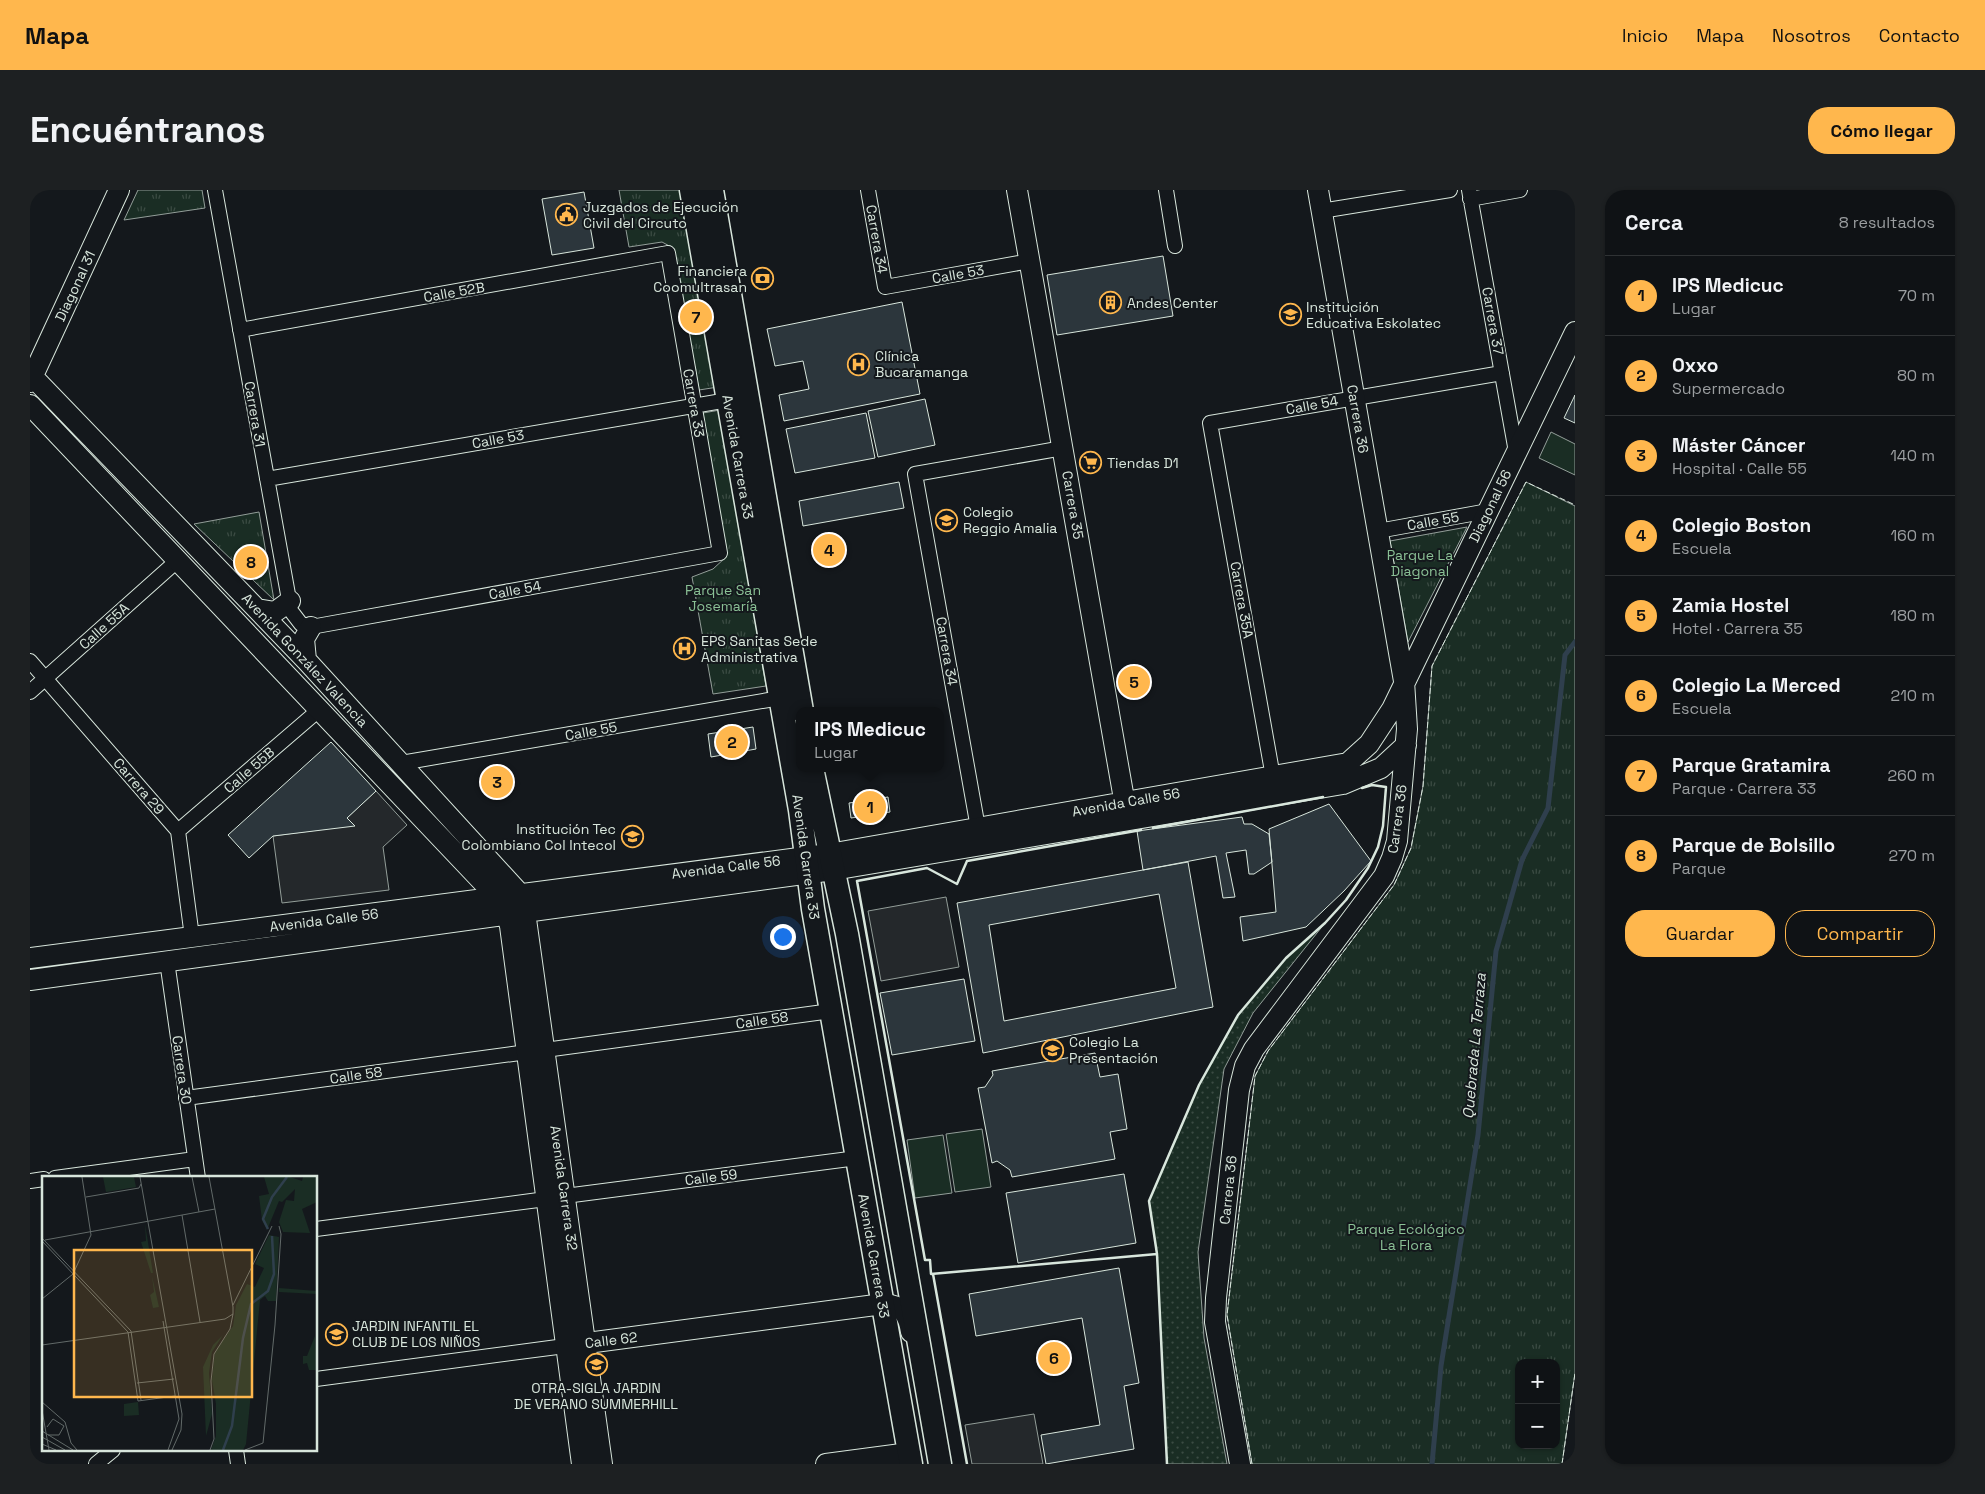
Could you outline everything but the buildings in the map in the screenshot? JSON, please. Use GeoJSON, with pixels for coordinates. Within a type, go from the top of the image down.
{"type":"FeatureCollection","features":[{"type":"Feature","properties":{"kind":"main road","name":"Avenida Carrera 33"},"geometry":{"type":"LineString","coordinates":[[691,190],[780,698],[831,1011],[910,1459]]}},
{"type":"Feature","properties":{"kind":"main road","name":"Avenida Carrera 33"},"geometry":{"type":"LineString","coordinates":[[712,190],[801,707]]}},
{"type":"Feature","properties":{"kind":"main road","name":"Avenida Carrera 33"},"geometry":{"type":"LineString","coordinates":[[813,772],[847,934],[940,1464]]}},
{"type":"Feature","properties":{"kind":"street","name":"Diagonal 31"},"geometry":{"type":"LineString","coordinates":[[31,378],[119,190]]}},
{"type":"Feature","properties":{"kind":"street","name":"Carrera 31"},"geometry":{"type":"LineString","coordinates":[[214,190],[290,601],[296,620],[301,624],[311,627]]}},
{"type":"Feature","properties":{"kind":"street","name":"Carrera 34"},"geometry":{"type":"LineString","coordinates":[[868,190],[886,287]]}},
{"type":"Feature","properties":{"kind":"street","name":"Carrera 35"},"geometry":{"type":"LineString","coordinates":[[1017,190],[1126,811]]}},
{"type":"Feature","properties":{"kind":"street"},"geometry":{"type":"LineString","coordinates":[[1166,190],[1175,246]]}},
{"type":"Feature","properties":{"kind":"street","name":"Carrera 36"},"geometry":{"type":"LineString","coordinates":[[1240,1464],[1215,1322],[1239,1090],[1245,1066],[1254,1049],[1384,876],[1397,841],[1408,713],[1318,190]]}},
{"type":"Feature","properties":{"kind":"street"},"geometry":{"type":"LineString","coordinates":[[1321,211],[1450,190]]}},
{"type":"Feature","properties":{"kind":"street"},"geometry":{"type":"LineString","coordinates":[[1470,194],[1520,190]]}},
{"type":"Feature","properties":{"kind":"street","name":"Carrera 37"},"geometry":{"type":"LineString","coordinates":[[1470,194],[1516,452]]}},
{"type":"Feature","properties":{"kind":"street","name":"Calle 52B"},"geometry":{"type":"LineString","coordinates":[[240,330],[668,253]]}},
{"type":"Feature","properties":{"kind":"street","name":"Carrera 33"},"geometry":{"type":"LineString","coordinates":[[668,253],[720,553]]}},
{"type":"Feature","properties":{"kind":"street","name":"Calle 53"},"geometry":{"type":"LineString","coordinates":[[886,287],[1030,261]]}},
{"type":"Feature","properties":{"kind":"street","name":"Diagonal 56"},"geometry":{"type":"LineString","coordinates":[[1404,681],[1575,332]]}},
{"type":"Feature","properties":{"kind":"street","name":"Calle 54"},"geometry":{"type":"LineString","coordinates":[[1210,423],[1502,373]]}},
{"type":"Feature","properties":{"kind":"street","name":"Avenida González Valencia"},"geometry":{"type":"LineString","coordinates":[[31,378],[257,609],[401,763],[518,907]]}},
{"type":"Feature","properties":{"kind":"street","name":"Calle 53"},"geometry":{"type":"LineString","coordinates":[[267,479],[728,400]]}},
{"type":"Feature","properties":{"kind":"street","name":"Avenida González Valencia"},"geometry":{"type":"LineString","coordinates":[[30,405],[497,897]]}},
{"type":"Feature","properties":{"kind":"street","name":"Carrera 35A"},"geometry":{"type":"LineString","coordinates":[[1210,423],[1273,777]]}},
{"type":"Feature","properties":{"kind":"street","name":"Carrera 34"},"geometry":{"type":"LineString","coordinates":[[978,828],[916,474],[1063,448]]}},
{"type":"Feature","properties":{"kind":"street","name":"Calle 55"},"geometry":{"type":"LineString","coordinates":[[1378,531],[1488,511]]}},
{"type":"Feature","properties":{"kind":"street","name":"Calle 54"},"geometry":{"type":"LineString","coordinates":[[311,627],[720,553]]}},
{"type":"Feature","properties":{"kind":"street","name":"Calle 55A"},"geometry":{"type":"LineString","coordinates":[[30,692],[178,560]]}},
{"type":"Feature","properties":{"kind":"street"},"geometry":{"type":"LineString","coordinates":[[257,609],[275,612],[281,610],[290,601]]}},
{"type":"Feature","properties":{"kind":"street"},"geometry":{"type":"LineString","coordinates":[[306,660],[304,640],[311,627]]}},
{"type":"Feature","properties":{"kind":"street","name":"Carrera 29"},"geometry":{"type":"LineString","coordinates":[[30,661],[178,831]]}},
{"type":"Feature","properties":{"kind":"street","name":"Avenida Calle 56"},"geometry":{"type":"LineString","coordinates":[[30,980],[807,866],[1126,811],[1273,777],[1337,766],[1354,759],[1380,729],[1404,681]]}},
{"type":"Feature","properties":{"kind":"street","name":"Calle 55"},"geometry":{"type":"LineString","coordinates":[[401,763],[780,698]]}},
{"type":"Feature","properties":{"kind":"street","name":"Calle 55B"},"geometry":{"type":"LineString","coordinates":[[178,831],[320,709]]}},
{"type":"Feature","properties":{"kind":"street","name":"Avenida Calle 56"},"geometry":{"type":"LineString","coordinates":[[831,862],[978,828],[1350,782],[1381,768],[1406,745]]}},
{"type":"Feature","properties":{"kind":"street"},"geometry":{"type":"LineString","coordinates":[[178,831],[192,937]]}},
{"type":"Feature","properties":{"kind":"street"},"geometry":{"type":"LineString","coordinates":[[456,903],[467,883],[468,866]]}},
{"type":"Feature","properties":{"kind":"street","name":"Avenida Calle 56"},"geometry":{"type":"LineString","coordinates":[[30,958],[497,897],[518,907]]}},
{"type":"Feature","properties":{"kind":"street","name":"Avenida Carrera 32"},"geometry":{"type":"LineString","coordinates":[[518,907],[556,1197],[586,1343],[602,1464]]}},
{"type":"Feature","properties":{"kind":"street","name":"Carrera 30"},"geometry":{"type":"LineString","coordinates":[[167,961],[198,1176]]}},
{"type":"Feature","properties":{"kind":"street","name":"Calle 58"},"geometry":{"type":"LineString","coordinates":[[186,1098],[831,1011]]}},
{"type":"Feature","properties":{"kind":"street","name":"Calle 59"},"geometry":{"type":"LineString","coordinates":[[318,1229],[857,1158]]}},
{"type":"Feature","properties":{"kind":"street"},"geometry":{"type":"LineString","coordinates":[[92,1175],[195,1159]]}},
{"type":"Feature","properties":{"kind":"street","name":"Avenida Carrera 32"},"geometry":{"type":"LineString","coordinates":[[556,1197],[566,1346],[582,1464]]}},
{"type":"Feature","properties":{"kind":"street","name":"Calle 62"},"geometry":{"type":"LineString","coordinates":[[318,1379],[882,1304],[894,1304],[905,1312]]}},
{"type":"Feature","properties":{"kind":"street","name":"Avenida Carrera 33"},"geometry":{"type":"LineString","coordinates":[[905,1312],[908,1318],[920,1388],[925,1402],[931,1410]]}},
{"type":"Feature","properties":{"kind":"street"},"geometry":{"type":"LineString","coordinates":[[96,1464],[111,1452]]}},
{"type":"Feature","properties":{"kind":"street"},"geometry":{"type":"LineString","coordinates":[[826,1464],[910,1459]]}},
{"type":"Feature","properties":{"kind":"green space"},"geometry":{"type":"Polygon","coordinates":[[[138,190],[202,190],[205,208],[124,220],[138,190]]]}},
{"type":"Feature","properties":{"kind":"green space"},"geometry":{"type":"Polygon","coordinates":[[[619,190],[683,190],[718,387],[699,390],[673,248],[662,242],[629,247],[619,190]]]}},
{"type":"Feature","properties":{"kind":"green space","name":"Parque San Josemaría"},"geometry":{"type":"Polygon","coordinates":[[[720,410],[766,686],[713,694],[692,577],[713,569],[726,557],[703,413],[720,410]]]}},
{"type":"Feature","properties":{"kind":"green space"},"geometry":{"type":"Polygon","coordinates":[[[1551,432],[1575,444],[1575,475],[1539,458],[1551,432]]]}},
{"type":"Feature","properties":{"kind":"green space","name":"Parque Ecológico La Flora"},"geometry":{"type":"Polygon","coordinates":[[[1526,482],[1575,506],[1575,1373],[1562,1464],[1252,1464],[1227,1315],[1255,1076],[1268,1051],[1394,885],[1411,848],[1423,786],[1432,666],[1526,482]]]}},
{"type":"Feature","properties":{"kind":"green space"},"geometry":{"type":"Polygon","coordinates":[[[259,512],[274,600],[194,524],[259,512]]]}},
{"type":"Feature","properties":{"kind":"green space","name":"Parque La Diagonal"},"geometry":{"type":"Polygon","coordinates":[[[1467,527],[1408,642],[1390,541],[1467,527]]]}},
{"type":"Feature","properties":{"kind":"green space"},"geometry":{"type":"Polygon","coordinates":[[[1325,923],[1253,1013],[1224,1069],[1198,1252],[1204,1338],[1227,1464],[1167,1464],[1157,1254],[1149,1201],[1199,1085],[1238,1015],[1286,958],[1325,923]]]}},
{"type":"Feature","properties":{"kind":"green space"},"geometry":{"type":"Polygon","coordinates":[[[982,1129],[991,1187],[955,1192],[946,1134],[982,1129]]]}},
{"type":"Feature","properties":{"kind":"green space"},"geometry":{"type":"Polygon","coordinates":[[[943,1135],[952,1193],[915,1198],[907,1140],[943,1135]]]}},
{"type":"Feature","properties":{"kind":"shaded area"},"geometry":{"type":"Polygon","coordinates":[[[376,791],[407,825],[383,847],[389,890],[282,903],[273,836],[354,825],[347,818],[376,791]]]}},
{"type":"Feature","properties":{"kind":"shaded area"},"geometry":{"type":"Polygon","coordinates":[[[946,897],[959,967],[881,981],[868,911],[946,897]]]}},
{"type":"Feature","properties":{"kind":"shaded area"},"geometry":{"type":"Polygon","coordinates":[[[1034,1414],[1043,1464],[972,1464],[965,1425],[1034,1414]]]}},
{"type":"Feature","properties":{"kind":"waterway","name":"Quebrada La Terraza"},"geometry":{"type":"LineString","coordinates":[[1432,1464],[1441,1366],[1478,1135],[1496,951],[1522,860],[1548,808],[1565,655],[1575,642]]}},
{"type":"Feature","properties":{"kind":"fence"},"geometry":{"type":"LineString","coordinates":[[1252,1464],[1227,1315],[1255,1076],[1268,1051],[1394,885],[1411,848],[1423,786],[1432,666],[1526,482],[1575,505]]}},
{"type":"Feature","properties":{"kind":"fence"},"geometry":{"type":"LineString","coordinates":[[1562,1464],[1575,1373]]}},
{"type":"Feature","properties":{"kind":"wall"},"geometry":{"type":"LineString","coordinates":[[1167,1464],[1157,1254],[1149,1201],[1199,1085],[1238,1015],[1286,958],[1325,923],[1346,900],[1368,868],[1378,847],[1383,826],[1386,787],[1372,785],[1362,788]]}},
{"type":"Feature","properties":{"kind":"wall"},"geometry":{"type":"LineString","coordinates":[[1153,828],[1323,797]]}},
{"type":"Feature","properties":{"kind":"wall"},"geometry":{"type":"LineString","coordinates":[[1141,830],[967,861],[957,884],[927,868],[857,881],[925,1260],[930,1260],[931,1274],[1157,1254]]}},
{"type":"Feature","properties":{"kind":"wall"},"geometry":{"type":"LineString","coordinates":[[933,1274],[967,1464]]}},
{"type":"Feature","properties":{"kind":"place","name":"Juzgados de Ejecución Civil del Circuto"},"geometry":{"type":"Point","coordinates":[567,215]}},
{"type":"Feature","properties":{"kind":"place","name":"Financiera Coomultrasan"},"geometry":{"type":"Point","coordinates":[763,279]}},
{"type":"Feature","properties":{"kind":"place","name":"Andes Center"},"geometry":{"type":"Point","coordinates":[1111,303]}},
{"type":"Feature","properties":{"kind":"place","name":"Institución Educativa Eskolatec"},"geometry":{"type":"Point","coordinates":[1290,315]}},
{"type":"Feature","properties":{"kind":"place","name":"Parque Gratamira"},"geometry":{"type":"Point","coordinates":[696,317]}},
{"type":"Feature","properties":{"kind":"place","name":"Clínica Bucaramanga"},"geometry":{"type":"Point","coordinates":[859,364]}},
{"type":"Feature","properties":{"kind":"place","name":"Tiendas D1"},"geometry":{"type":"Point","coordinates":[1091,463]}},
{"type":"Feature","properties":{"kind":"place","name":"Colegio Reggio Amalia"},"geometry":{"type":"Point","coordinates":[947,520]}},
{"type":"Feature","properties":{"kind":"place","name":"Colegio Boston"},"geometry":{"type":"Point","coordinates":[829,550]}},
{"type":"Feature","properties":{"kind":"place","name":"Parque de Bolsillo"},"geometry":{"type":"Point","coordinates":[251,562]}},
{"type":"Feature","properties":{"kind":"place","name":"EPS Sanitas Sede Administrativa"},"geometry":{"type":"Point","coordinates":[685,649]}},
{"type":"Feature","properties":{"kind":"place","name":"Zamia Hostel"},"geometry":{"type":"Point","coordinates":[1134,682]}},
{"type":"Feature","properties":{"kind":"place","name":"Oxxo"},"geometry":{"type":"Point","coordinates":[732,742]}},
{"type":"Feature","properties":{"kind":"place","name":"Máster Cáncer"},"geometry":{"type":"Point","coordinates":[497,782]}},
{"type":"Feature","properties":{"kind":"place","name":"IPS Medicuc"},"geometry":{"type":"Point","coordinates":[870,807]}},
{"type":"Feature","properties":{"kind":"place","name":"Institución Tec Colombiano Col Intecol"},"geometry":{"type":"Point","coordinates":[632,837]}},
{"type":"Feature","properties":{"kind":"place","name":"Colegio La Presentación"},"geometry":{"type":"Point","coordinates":[1053,1050]}},
{"type":"Feature","properties":{"kind":"place","name":"JARDIN INFANTIL EL CLUB DE LOS NIÑOS"},"geometry":{"type":"Point","coordinates":[336,1334]}},
{"type":"Feature","properties":{"kind":"place","name":"Colegio La Merced"},"geometry":{"type":"Point","coordinates":[1054,1358]}},
{"type":"Feature","properties":{"kind":"place","name":"OTRA-SIGLA JARDIN DE VERANO SUMMERHILL"},"geometry":{"type":"Point","coordinates":[596,1365]}}]}
